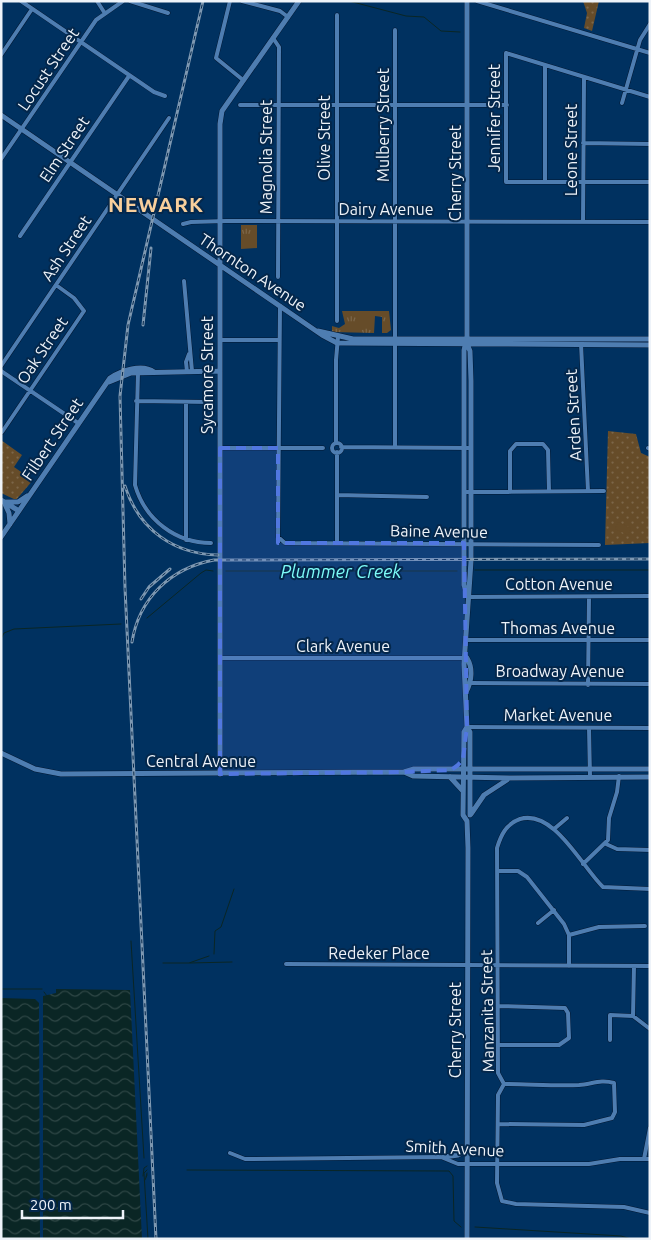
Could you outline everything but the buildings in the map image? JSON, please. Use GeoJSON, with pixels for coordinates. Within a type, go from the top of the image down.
{"type":"FeatureCollection","features":[{"type":"Feature","properties":{"kind":"street"},"geometry":{"type":"LineString","coordinates":[[21,1],[129,76],[154,92],[165,96]]}},
{"type":"Feature","properties":{"kind":"street"},"geometry":{"type":"LineString","coordinates":[[97,1],[104,12]]}},
{"type":"Feature","properties":{"kind":"street","name":"Locust Street"},"geometry":{"type":"LineString","coordinates":[[1,159],[96,20],[104,12],[122,1]]}},
{"type":"Feature","properties":{"kind":"street"},"geometry":{"type":"LineString","coordinates":[[130,1],[168,13]]}},
{"type":"Feature","properties":{"kind":"street"},"geometry":{"type":"LineString","coordinates":[[230,1],[216,58],[243,80]]}},
{"type":"Feature","properties":{"kind":"street"},"geometry":{"type":"LineString","coordinates":[[242,1],[280,10],[288,17]]}},
{"type":"Feature","properties":{"kind":"street","name":"Sycamore Street"},"geometry":{"type":"LineString","coordinates":[[220,774],[220,221],[222,111],[300,1]]}},
{"type":"Feature","properties":{"kind":"street","name":"Cherry Street"},"geometry":{"type":"LineString","coordinates":[[467,1],[467,357],[471,448],[471,587],[468,597],[467,658],[464,683],[467,727],[470,732],[470,815],[467,821],[467,1239]]}},
{"type":"Feature","properties":{"kind":"street"},"geometry":{"type":"LineString","coordinates":[[477,1],[650,53]]}},
{"type":"Feature","properties":{"kind":"street"},"geometry":{"type":"LineString","coordinates":[[1,56],[32,9]]}},
{"type":"Feature","properties":{"kind":"street","name":"Olive Street"},"geometry":{"type":"LineString","coordinates":[[337,15],[337,321]]}},
{"type":"Feature","properties":{"kind":"street"},"geometry":{"type":"LineString","coordinates":[[622,103],[637,49],[650,24]]}},
{"type":"Feature","properties":{"kind":"street","name":"Mulberry Street"},"geometry":{"type":"LineString","coordinates":[[395,30],[395,446]]}},
{"type":"Feature","properties":{"kind":"street","name":"Magnolia Street"},"geometry":{"type":"LineString","coordinates":[[273,38],[279,47],[278,277]]}},
{"type":"Feature","properties":{"kind":"street","name":"Jennifer Street"},"geometry":{"type":"LineString","coordinates":[[545,66],[506,53],[506,182],[545,181]]}},
{"type":"Feature","properties":{"kind":"street"},"geometry":{"type":"LineString","coordinates":[[650,97],[545,66],[545,181],[650,182]]}},
{"type":"Feature","properties":{"kind":"street","name":"Elm Street"},"geometry":{"type":"LineString","coordinates":[[20,236],[129,76]]}},
{"type":"Feature","properties":{"kind":"street","name":"Leone Street"},"geometry":{"type":"LineString","coordinates":[[583,222],[584,78]]}},
{"type":"Feature","properties":{"kind":"street"},"geometry":{"type":"LineString","coordinates":[[240,105],[506,105]]}},
{"type":"Feature","properties":{"kind":"street","name":"Thornton Avenue"},"geometry":{"type":"LineString","coordinates":[[1,115],[317,331],[337,340],[452,344],[467,341],[481,345],[650,345]]}},
{"type":"Feature","properties":{"kind":"street","name":"Ash Street"},"geometry":{"type":"LineString","coordinates":[[1,366],[169,118]]}},
{"type":"Feature","properties":{"kind":"street"},"geometry":{"type":"LineString","coordinates":[[583,143],[650,144]]}},
{"type":"Feature","properties":{"kind":"street","name":"Dairy Avenue"},"geometry":{"type":"LineString","coordinates":[[183,224],[220,221],[467,220],[650,222]]}},
{"type":"Feature","properties":{"kind":"street"},"geometry":{"type":"LineString","coordinates":[[184,281],[188,315],[189,372]]}},
{"type":"Feature","properties":{"kind":"street","name":"Oak Street"},"geometry":{"type":"LineString","coordinates":[[2,432],[84,311],[82,306],[56,286]]}},
{"type":"Feature","properties":{"kind":"street"},"geometry":{"type":"LineString","coordinates":[[278,448],[278,340],[280,306]]}},
{"type":"Feature","properties":{"kind":"street","name":"Thornton Avenue"},"geometry":{"type":"LineString","coordinates":[[395,342],[650,338]]}},
{"type":"Feature","properties":{"kind":"street","name":"Arden Street"},"geometry":{"type":"LineString","coordinates":[[582,339],[588,491]]}},
{"type":"Feature","properties":{"kind":"street"},"geometry":{"type":"LineString","coordinates":[[220,340],[278,340]]}},
{"type":"Feature","properties":{"kind":"street"},"geometry":{"type":"LineString","coordinates":[[337,340],[336,443],[332,448],[337,452]]}},
{"type":"Feature","properties":{"kind":"street"},"geometry":{"type":"LineString","coordinates":[[452,344],[467,357],[481,345]]}},
{"type":"Feature","properties":{"kind":"street"},"geometry":{"type":"LineString","coordinates":[[121,374],[138,369],[150,369],[154,372]]}},
{"type":"Feature","properties":{"kind":"street"},"geometry":{"type":"LineString","coordinates":[[1,371],[78,424]]}},
{"type":"Feature","properties":{"kind":"street"},"geometry":{"type":"LineString","coordinates":[[121,374],[220,371]]}},
{"type":"Feature","properties":{"kind":"street"},"geometry":{"type":"LineString","coordinates":[[138,373],[136,401],[136,488],[156,520],[170,532],[186,540],[211,543]]}},
{"type":"Feature","properties":{"kind":"street","name":"Filbert Street"},"geometry":{"type":"LineString","coordinates":[[1,537],[108,382],[121,374]]}},
{"type":"Feature","properties":{"kind":"street","name":"Cherry Street"},"geometry":{"type":"LineString","coordinates":[[468,394],[464,447],[464,591],[468,597]]}},
{"type":"Feature","properties":{"kind":"street"},"geometry":{"type":"LineString","coordinates":[[136,401],[210,402]]}},
{"type":"Feature","properties":{"kind":"street"},"geometry":{"type":"LineString","coordinates":[[186,402],[186,540]]}},
{"type":"Feature","properties":{"kind":"street"},"geometry":{"type":"LineString","coordinates":[[336,443],[341,447],[471,448]]}},
{"type":"Feature","properties":{"kind":"street"},"geometry":{"type":"LineString","coordinates":[[510,492],[510,451],[516,444],[543,444],[546,446],[548,450],[549,491]]}},
{"type":"Feature","properties":{"kind":"street"},"geometry":{"type":"LineString","coordinates":[[337,543],[337,452],[341,447]]}},
{"type":"Feature","properties":{"kind":"street"},"geometry":{"type":"LineString","coordinates":[[220,448],[323,448]]}},
{"type":"Feature","properties":{"kind":"street","name":"Baine Avenue"},"geometry":{"type":"LineString","coordinates":[[278,448],[278,537],[280,541],[285,543],[599,545]]}},
{"type":"Feature","properties":{"kind":"street"},"geometry":{"type":"LineString","coordinates":[[464,492],[604,491]]}},
{"type":"Feature","properties":{"kind":"street"},"geometry":{"type":"LineString","coordinates":[[3,500],[18,502],[30,494]]}},
{"type":"Feature","properties":{"kind":"street"},"geometry":{"type":"LineString","coordinates":[[337,495],[427,497]]}},
{"type":"Feature","properties":{"kind":"street"},"geometry":{"type":"LineString","coordinates":[[3,500],[19,511]]}},
{"type":"Feature","properties":{"kind":"street"},"geometry":{"type":"LineString","coordinates":[[3,500],[9,513],[10,524]]}},
{"type":"Feature","properties":{"kind":"street","name":"Cotton Avenue"},"geometry":{"type":"LineString","coordinates":[[468,597],[650,596]]}},
{"type":"Feature","properties":{"kind":"street"},"geometry":{"type":"LineString","coordinates":[[588,684],[589,597]]}},
{"type":"Feature","properties":{"kind":"street","name":"Thomas Avenue"},"geometry":{"type":"LineString","coordinates":[[467,640],[650,640]]}},
{"type":"Feature","properties":{"kind":"street","name":"Clark Avenue"},"geometry":{"type":"LineString","coordinates":[[220,658],[467,658]]}},
{"type":"Feature","properties":{"kind":"street","name":"Cherry Street"},"geometry":{"type":"LineString","coordinates":[[467,658],[470,664],[471,683]]}},
{"type":"Feature","properties":{"kind":"street"},"geometry":{"type":"LineString","coordinates":[[466,692],[471,683]]}},
{"type":"Feature","properties":{"kind":"street","name":"Broadway Avenue"},"geometry":{"type":"LineString","coordinates":[[471,683],[650,684]]}},
{"type":"Feature","properties":{"kind":"street","name":"Cherry Street"},"geometry":{"type":"LineString","coordinates":[[467,727],[464,732],[463,770],[463,815],[467,821]]}},
{"type":"Feature","properties":{"kind":"street","name":"Market Avenue"},"geometry":{"type":"LineString","coordinates":[[467,727],[650,728]]}},
{"type":"Feature","properties":{"kind":"street"},"geometry":{"type":"LineString","coordinates":[[589,728],[590,776]]}},
{"type":"Feature","properties":{"kind":"street","name":"Central Avenue"},"geometry":{"type":"LineString","coordinates":[[1,752],[35,769],[61,774],[404,772],[414,769],[590,770],[648,776]]}},
{"type":"Feature","properties":{"kind":"street"},"geometry":{"type":"LineString","coordinates":[[450,770],[464,758]]}},
{"type":"Feature","properties":{"kind":"street","name":"Central Avenue"},"geometry":{"type":"LineString","coordinates":[[404,772],[413,776],[511,778],[590,776],[650,769]]}},
{"type":"Feature","properties":{"kind":"street"},"geometry":{"type":"LineString","coordinates":[[583,864],[606,844],[609,834],[610,811],[617,792],[618,773]]}},
{"type":"Feature","properties":{"kind":"street"},"geometry":{"type":"LineString","coordinates":[[449,776],[463,792]]}},
{"type":"Feature","properties":{"kind":"street"},"geometry":{"type":"LineString","coordinates":[[470,815],[492,788],[511,778]]}},
{"type":"Feature","properties":{"kind":"street","name":"Manzanita Street"},"geometry":{"type":"LineString","coordinates":[[554,829],[541,820],[532,818],[513,822],[501,835],[497,848],[498,1073],[504,1084],[498,1095],[497,1184],[502,1200],[516,1204],[624,1207],[650,1213]]}},
{"type":"Feature","properties":{"kind":"street"},"geometry":{"type":"LineString","coordinates":[[567,818],[554,829],[603,887],[650,889]]}},
{"type":"Feature","properties":{"kind":"street"},"geometry":{"type":"LineString","coordinates":[[606,844],[617,849],[650,850]]}},
{"type":"Feature","properties":{"kind":"street"},"geometry":{"type":"LineString","coordinates":[[498,871],[518,872],[527,877],[554,910],[569,935],[569,966]]}},
{"type":"Feature","properties":{"kind":"street"},"geometry":{"type":"LineString","coordinates":[[538,923],[554,910]]}},
{"type":"Feature","properties":{"kind":"street"},"geometry":{"type":"LineString","coordinates":[[569,935],[600,927],[645,926]]}},
{"type":"Feature","properties":{"kind":"street","name":"Redeker Place"},"geometry":{"type":"LineString","coordinates":[[288,965],[650,966]]}},
{"type":"Feature","properties":{"kind":"street"},"geometry":{"type":"LineString","coordinates":[[633,1016],[634,966]]}},
{"type":"Feature","properties":{"kind":"street"},"geometry":{"type":"LineString","coordinates":[[498,1006],[565,1008],[568,1013],[569,1038],[559,1045],[498,1045]]}},
{"type":"Feature","properties":{"kind":"street"},"geometry":{"type":"LineString","coordinates":[[610,1040],[610,1015],[633,1016],[650,1029]]}},
{"type":"Feature","properties":{"kind":"street"},"geometry":{"type":"LineString","coordinates":[[499,1124],[584,1125],[612,1118],[615,1112],[614,1083],[594,1081],[582,1085],[504,1084]]}},
{"type":"Feature","properties":{"kind":"street"},"geometry":{"type":"LineString","coordinates":[[644,1159],[650,1128]]}},
{"type":"Feature","properties":{"kind":"street"},"geometry":{"type":"LineString","coordinates":[[444,1157],[458,1155],[468,1150]]}},
{"type":"Feature","properties":{"kind":"street","name":"Smith Avenue"},"geometry":{"type":"LineString","coordinates":[[230,1153],[245,1159],[444,1157],[458,1164],[589,1164],[620,1159],[650,1159]]}},
{"type":"Feature","properties":{"kind":"highlighted area"},"geometry":{"type":"Polygon","coordinates":[[[220,448],[278,448],[278,543],[464,543],[467,727],[463,759],[458,765],[451,770],[404,772],[220,774],[220,448]]]}},
{"type":"Feature","properties":{"kind":"green space"},"geometry":{"type":"Polygon","coordinates":[[[583,1],[599,1],[592,31],[584,28],[587,13],[583,1]]]}},
{"type":"Feature","properties":{"kind":"green space"},"geometry":{"type":"Polygon","coordinates":[[[241,225],[257,225],[257,248],[241,249],[241,225]]]}},
{"type":"Feature","properties":{"kind":"green space"},"geometry":{"type":"Polygon","coordinates":[[[342,311],[389,311],[391,330],[387,333],[382,333],[382,317],[375,316],[374,333],[332,332],[332,326],[339,328],[345,324],[342,311]]]}},
{"type":"Feature","properties":{"kind":"green space"},"geometry":{"type":"Polygon","coordinates":[[[608,431],[636,434],[641,453],[650,457],[650,543],[605,545],[608,431]]]}},
{"type":"Feature","properties":{"kind":"green space"},"geometry":{"type":"Polygon","coordinates":[[[1,440],[22,455],[14,467],[33,480],[16,500],[1,493],[1,440]]]}},
{"type":"Feature","properties":{"kind":"green space"},"geometry":{"type":"Polygon","coordinates":[[[618,522],[631,528],[628,535],[615,529],[618,522]]]}},
{"type":"Feature","properties":{"kind":"water"},"geometry":{"type":"Polygon","coordinates":[[[56,989],[130,990],[142,1239],[43,1239],[43,996],[56,993],[56,989]]]}},
{"type":"Feature","properties":{"kind":"water"},"geometry":{"type":"Polygon","coordinates":[[[1,998],[35,999],[39,1003],[40,1239],[1,1239],[1,998]]]}},
{"type":"Feature","properties":{"kind":"waterway"},"geometry":{"type":"LineString","coordinates":[[349,1],[406,16],[424,17],[441,31],[460,32]]}},
{"type":"Feature","properties":{"kind":"waterway","name":"Plummer Creek"},"geometry":{"type":"LineString","coordinates":[[147,618],[201,573],[206,570],[213,571]]}},
{"type":"Feature","properties":{"kind":"waterway","name":"Plummer Creek"},"geometry":{"type":"LineString","coordinates":[[475,570],[650,570]]}},
{"type":"Feature","properties":{"kind":"waterway","name":"Plummer Creek"},"geometry":{"type":"LineString","coordinates":[[226,571],[457,571]]}},
{"type":"Feature","properties":{"kind":"waterway","name":"Plummer Creek"},"geometry":{"type":"LineString","coordinates":[[1,639],[4,633],[14,629],[121,624]]}},
{"type":"Feature","properties":{"kind":"waterway"},"geometry":{"type":"LineString","coordinates":[[214,954],[215,931],[221,927],[234,889]]}},
{"type":"Feature","properties":{"kind":"waterway"},"geometry":{"type":"LineString","coordinates":[[131,941],[144,1158]]}},
{"type":"Feature","properties":{"kind":"waterway"},"geometry":{"type":"LineString","coordinates":[[163,963],[189,963],[209,956]]}},
{"type":"Feature","properties":{"kind":"waterway"},"geometry":{"type":"LineString","coordinates":[[190,963],[232,962]]}},
{"type":"Feature","properties":{"kind":"waterway"},"geometry":{"type":"LineString","coordinates":[[1,989],[42,989]]}},
{"type":"Feature","properties":{"kind":"waterway"},"geometry":{"type":"LineString","coordinates":[[44,992],[47,996]]}},
{"type":"Feature","properties":{"kind":"waterway"},"geometry":{"type":"LineString","coordinates":[[143,1176],[144,1168],[147,1166]]}},
{"type":"Feature","properties":{"kind":"waterway"},"geometry":{"type":"LineString","coordinates":[[147,1170],[144,1173],[148,1239]]}},
{"type":"Feature","properties":{"kind":"waterway"},"geometry":{"type":"LineString","coordinates":[[187,1170],[449,1171],[453,1176],[454,1221],[461,1227]]}},
{"type":"Feature","properties":{"kind":"waterway"},"geometry":{"type":"LineString","coordinates":[[146,1177],[147,1173]]}},
{"type":"Feature","properties":{"kind":"waterway"},"geometry":{"type":"LineString","coordinates":[[145,1180],[147,1175]]}},
{"type":"Feature","properties":{"kind":"waterway"},"geometry":{"type":"LineString","coordinates":[[475,1227],[621,1236],[631,1239]]}},
{"type":"Feature","properties":{"kind":"railway"},"geometry":{"type":"LineString","coordinates":[[156,1239],[125,588],[120,396],[128,325],[203,1]]}},
{"type":"Feature","properties":{"kind":"railway"},"geometry":{"type":"LineString","coordinates":[[143,325],[151,248]]}},
{"type":"Feature","properties":{"kind":"railway"},"geometry":{"type":"LineString","coordinates":[[125,486],[131,502],[139,515],[160,537],[187,550],[202,554],[218,555]]}},
{"type":"Feature","properties":{"kind":"railway"},"geometry":{"type":"LineString","coordinates":[[132,642],[142,612],[160,587],[184,570],[214,560],[650,559]]}},
{"type":"Feature","properties":{"kind":"railway"},"geometry":{"type":"LineString","coordinates":[[141,599],[149,587],[170,569]]}},
{"type":"Feature","properties":{"kind":"district","name":"NEWARK"},"geometry":{"type":"Point","coordinates":[156,204]}}]}
